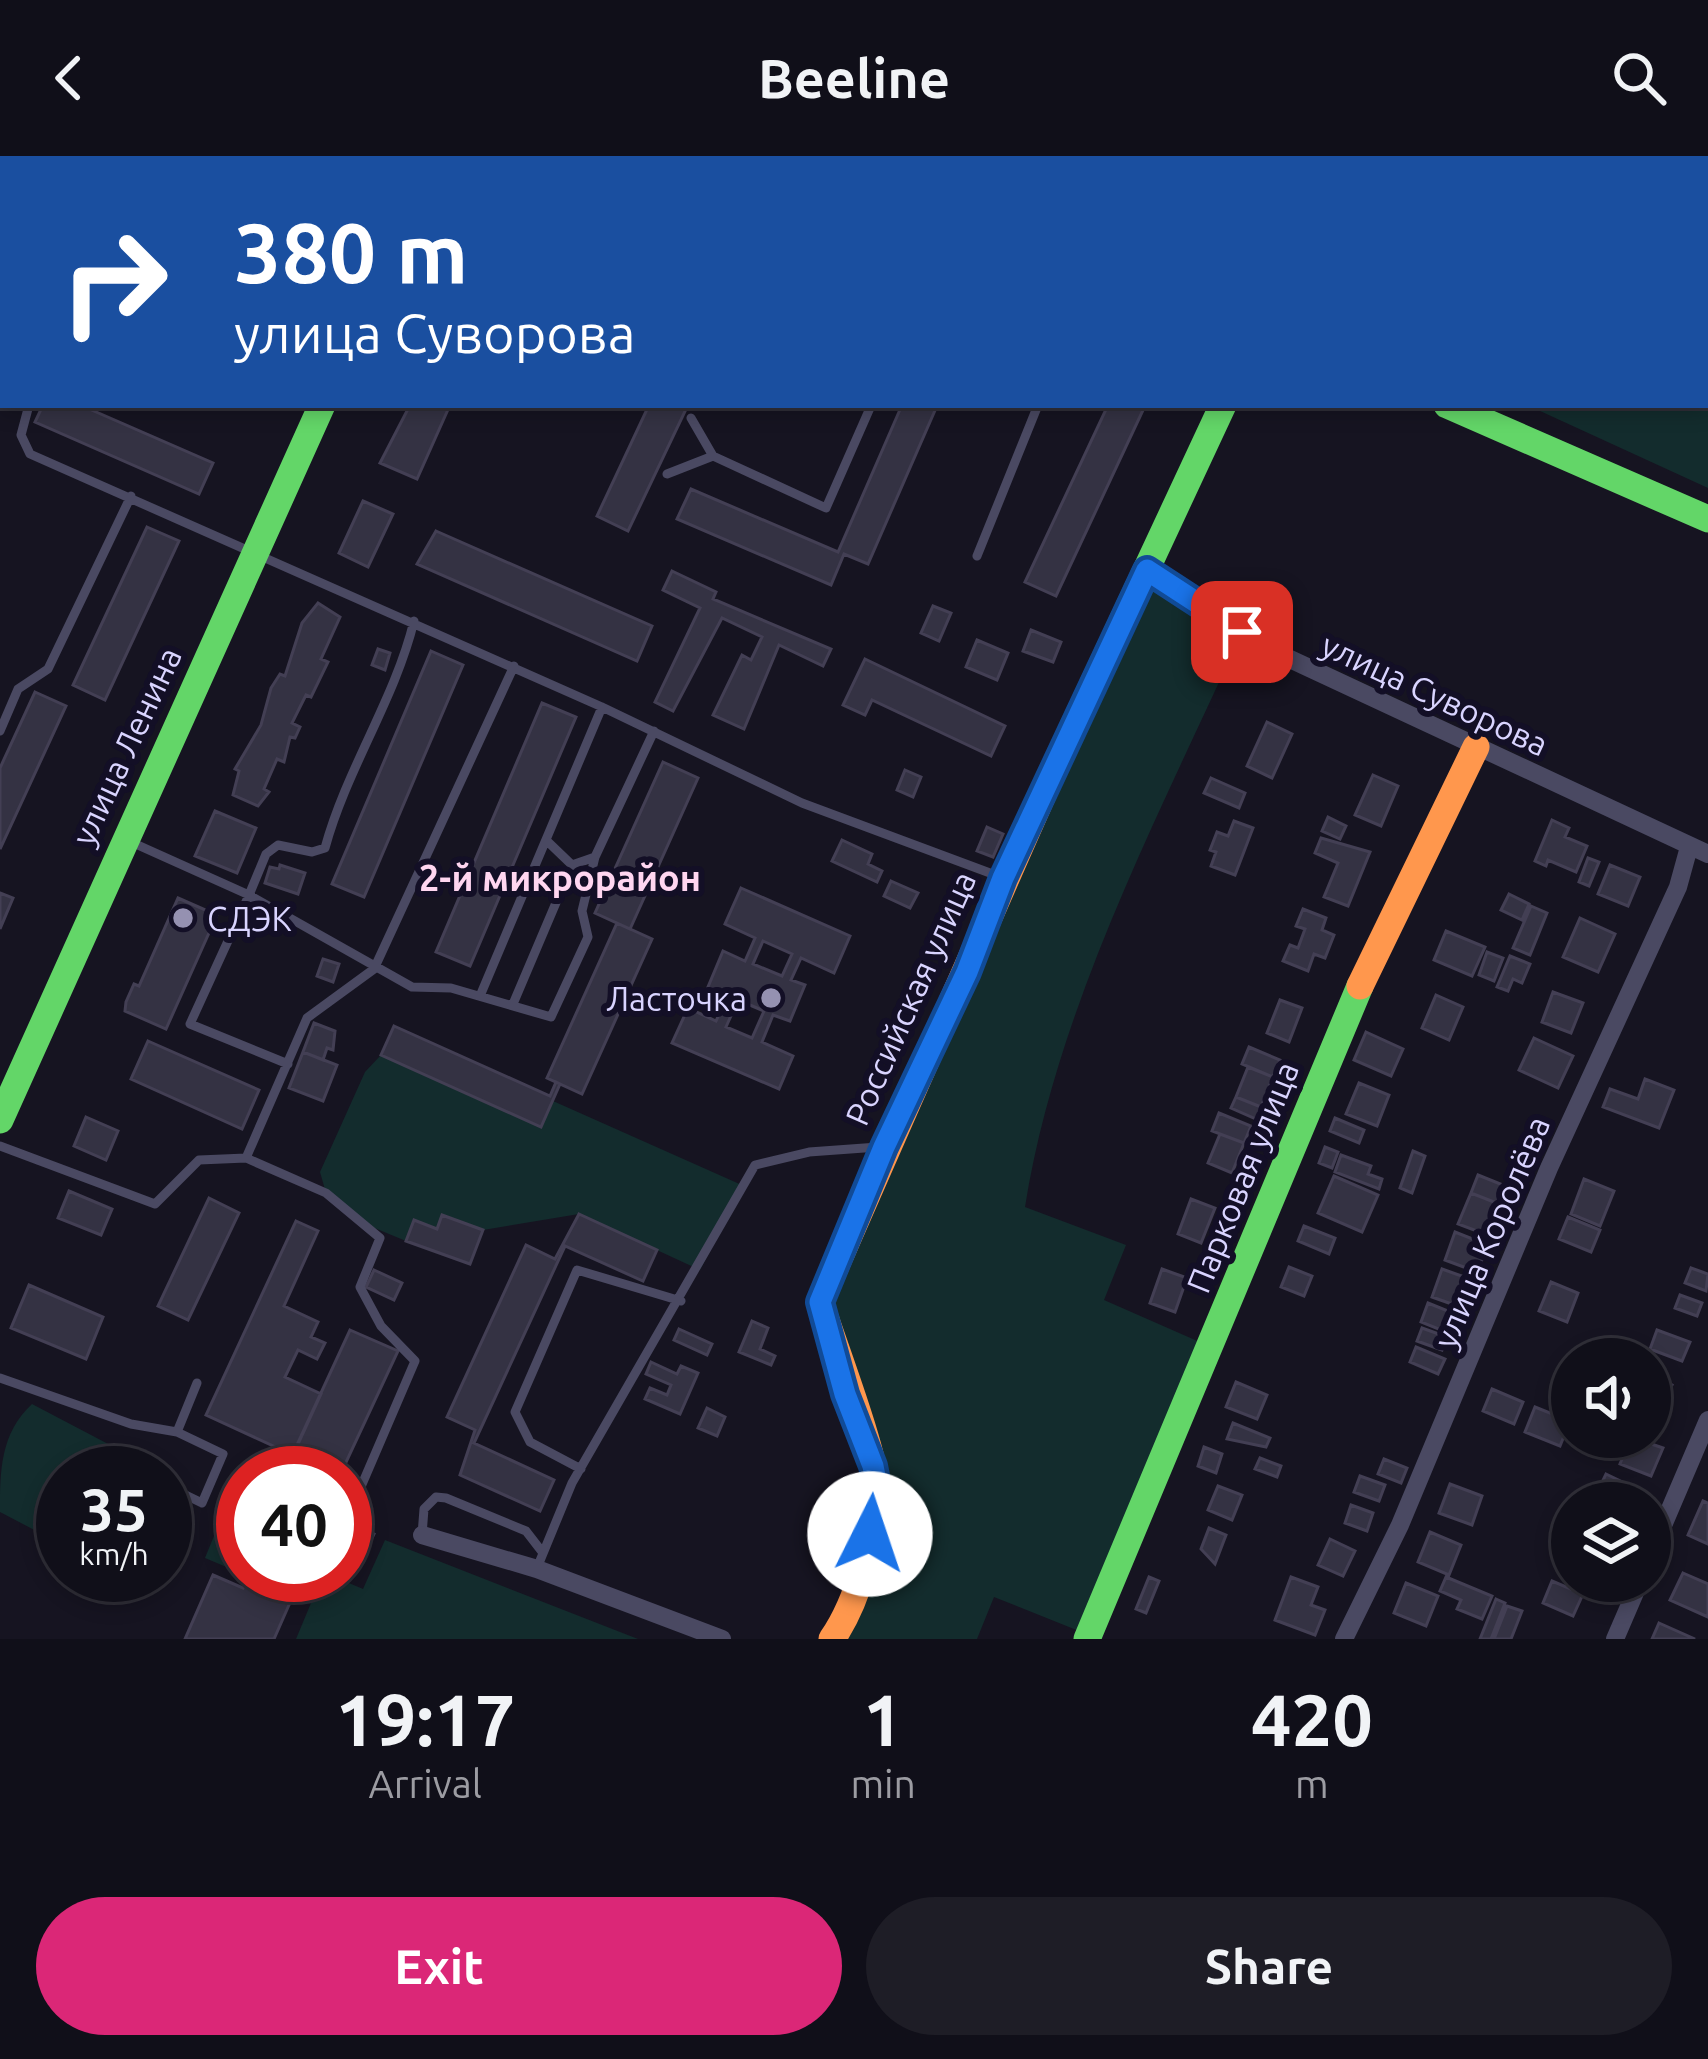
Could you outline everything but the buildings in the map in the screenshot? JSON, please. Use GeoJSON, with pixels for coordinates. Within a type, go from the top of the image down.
{"type":"FeatureCollection","features":[{"type":"Feature","properties":{"kind":"street","name":"улица Ленина"},"geometry":{"type":"LineString","coordinates":[[0,1120],[321,408]]}},
{"type":"Feature","properties":{"kind":"street","name":"Российская улица"},"geometry":{"type":"LineString","coordinates":[[832,1639],[849,1614],[877,1486],[820,1302],[884,1147],[967,972],[1003,878],[1222,408]]}},
{"type":"Feature","properties":{"kind":"street"},"geometry":{"type":"LineString","coordinates":[[1454,408],[1708,519]]}},
{"type":"Feature","properties":{"kind":"street","name":"улица Суворова"},"geometry":{"type":"LineString","coordinates":[[1147,570],[1183,598],[1290,659],[1699,850]]}},
{"type":"Feature","properties":{"kind":"street","name":"Парковая улица"},"geometry":{"type":"LineString","coordinates":[[1087,1639],[1346,1015],[1476,747]]}},
{"type":"Feature","properties":{"kind":"street","name":"улица Королёва"},"geometry":{"type":"LineString","coordinates":[[1344,1639],[1400,1525],[1550,1168],[1699,850]]}},
{"type":"Feature","properties":{"kind":"street"},"geometry":{"type":"LineString","coordinates":[[1671,1507],[1708,1420]]}},
{"type":"Feature","properties":{"kind":"street"},"geometry":{"type":"LineString","coordinates":[[422,1534],[540,1561],[722,1639]]}},
{"type":"Feature","properties":{"kind":"street"},"geometry":{"type":"LineString","coordinates":[[1615,1639],[1631,1602]]}},
{"type":"Feature","properties":{"kind":"lane"},"geometry":{"type":"LineString","coordinates":[[28,408],[21,435],[30,454],[514,666],[802,803],[1003,878]]}},
{"type":"Feature","properties":{"kind":"lane"},"geometry":{"type":"LineString","coordinates":[[691,418],[712,456],[826,508],[868,408]]}},
{"type":"Feature","properties":{"kind":"lane"},"geometry":{"type":"LineString","coordinates":[[977,556],[1032,408]]}},
{"type":"Feature","properties":{"kind":"lane"},"geometry":{"type":"LineString","coordinates":[[667,474],[712,456]]}},
{"type":"Feature","properties":{"kind":"lane"},"geometry":{"type":"LineString","coordinates":[[0,731],[18,689],[48,670],[131,496]]}},
{"type":"Feature","properties":{"kind":"lane"},"geometry":{"type":"LineString","coordinates":[[288,1064],[190,1024],[266,854],[278,845],[312,852],[325,848],[341,788],[407,652],[414,621]]}},
{"type":"Feature","properties":{"kind":"lane"},"geometry":{"type":"LineString","coordinates":[[246,1158],[307,1018],[374,969],[514,666]]}},
{"type":"Feature","properties":{"kind":"lane"},"geometry":{"type":"LineString","coordinates":[[480,996],[602,706]]}},
{"type":"Feature","properties":{"kind":"lane"},"geometry":{"type":"LineString","coordinates":[[124,839],[249,895],[412,987],[480,996],[551,1017],[588,938],[582,911],[595,857],[653,731]]}},
{"type":"Feature","properties":{"kind":"lane"},"geometry":{"type":"LineString","coordinates":[[546,840],[572,865]]}},
{"type":"Feature","properties":{"kind":"lane"},"geometry":{"type":"LineString","coordinates":[[513,1004],[572,865],[595,857]]}},
{"type":"Feature","properties":{"kind":"lane"},"geometry":{"type":"LineString","coordinates":[[0,1146],[155,1204],[199,1160],[246,1158],[326,1193],[380,1238],[360,1287],[382,1326],[415,1361],[372,1459]]}},
{"type":"Feature","properties":{"kind":"lane"},"geometry":{"type":"LineString","coordinates":[[540,1561],[581,1469],[755,1165],[809,1152],[884,1147]]}},
{"type":"Feature","properties":{"kind":"lane"},"geometry":{"type":"LineString","coordinates":[[581,1469],[530,1442],[515,1412],[577,1270],[681,1300]]}},
{"type":"Feature","properties":{"kind":"lane"},"geometry":{"type":"LineString","coordinates":[[0,1378],[131,1424],[177,1432],[223,1454],[202,1503],[192,1498]]}},
{"type":"Feature","properties":{"kind":"lane"},"geometry":{"type":"LineString","coordinates":[[177,1432],[197,1383]]}},
{"type":"Feature","properties":{"kind":"lane"},"geometry":{"type":"LineString","coordinates":[[422,1534],[424,1509],[436,1497],[446,1498],[526,1531],[540,1561]]}},
{"type":"Feature","properties":{"kind":"green space"},"geometry":{"type":"Polygon","coordinates":[[[1534,408],[1708,408],[1708,488],[1534,408]]]}},
{"type":"Feature","properties":{"kind":"green space"},"geometry":{"type":"Polygon","coordinates":[[[1147,570],[1242,632],[1145,842],[1086,985],[1040,1132],[1025,1207],[1126,1245],[1104,1300],[1211,1347],[1089,1635],[994,1597],[977,1639],[832,1639],[877,1486],[820,1302],[1147,570]]]}},
{"type":"Feature","properties":{"kind":"green space"},"geometry":{"type":"Polygon","coordinates":[[[381,1055],[540,1126],[553,1101],[744,1186],[700,1270],[579,1214],[483,1230],[442,1216],[437,1229],[414,1220],[406,1241],[360,1222],[326,1193],[320,1172],[365,1072],[381,1055]]]}},
{"type":"Feature","properties":{"kind":"green space"},"geometry":{"type":"Polygon","coordinates":[[[32,1404],[112,1446],[36,1446],[36,1531],[0,1512],[2,1468],[8,1441],[32,1404]]]}},
{"type":"Feature","properties":{"kind":"green space"},"geometry":{"type":"Polygon","coordinates":[[[216,1531],[216,1563],[205,1558],[216,1531]]]}},
{"type":"Feature","properties":{"kind":"green space"},"geometry":{"type":"Polygon","coordinates":[[[385,1540],[638,1639],[296,1639],[309,1602],[372,1602],[372,1569],[385,1540]]]}},
{"type":"Feature","properties":{"kind":"traffic: fast"},"geometry":{"type":"LineString","coordinates":[[0,1120],[321,408]]}},
{"type":"Feature","properties":{"kind":"traffic: fast"},"geometry":{"type":"LineString","coordinates":[[1070,733],[1222,408]]}},
{"type":"Feature","properties":{"kind":"traffic: fast"},"geometry":{"type":"LineString","coordinates":[[1454,408],[1708,519]]}},
{"type":"Feature","properties":{"kind":"traffic: fast"},"geometry":{"type":"LineString","coordinates":[[1087,1639],[1360,986]]}},
{"type":"Feature","properties":{"kind":"traffic: slow"},"geometry":{"type":"LineString","coordinates":[[832,1639],[864,1567],[876,1489],[862,1426],[820,1302],[1070,733]]}},
{"type":"Feature","properties":{"kind":"traffic: slow"},"geometry":{"type":"LineString","coordinates":[[1360,986],[1476,747]]}},
{"type":"Feature","properties":{"kind":"place","name":"СДЭК"},"geometry":{"type":"Point","coordinates":[183,918]}},
{"type":"Feature","properties":{"kind":"place","name":"Ласточка"},"geometry":{"type":"Point","coordinates":[771,998]}},
{"type":"Feature","properties":{"kind":"district","name":"2-й микрорайон"},"geometry":{"type":"Point","coordinates":[560,877]}},
{"type":"Feature","properties":{"kind":"route"},"geometry":{"type":"LineString","coordinates":[[870,1534],[877,1486],[873,1466],[845,1394],[820,1302],[884,1147],[967,972],[1003,878],[1147,570],[1183,598],[1242,632]]}}]}
